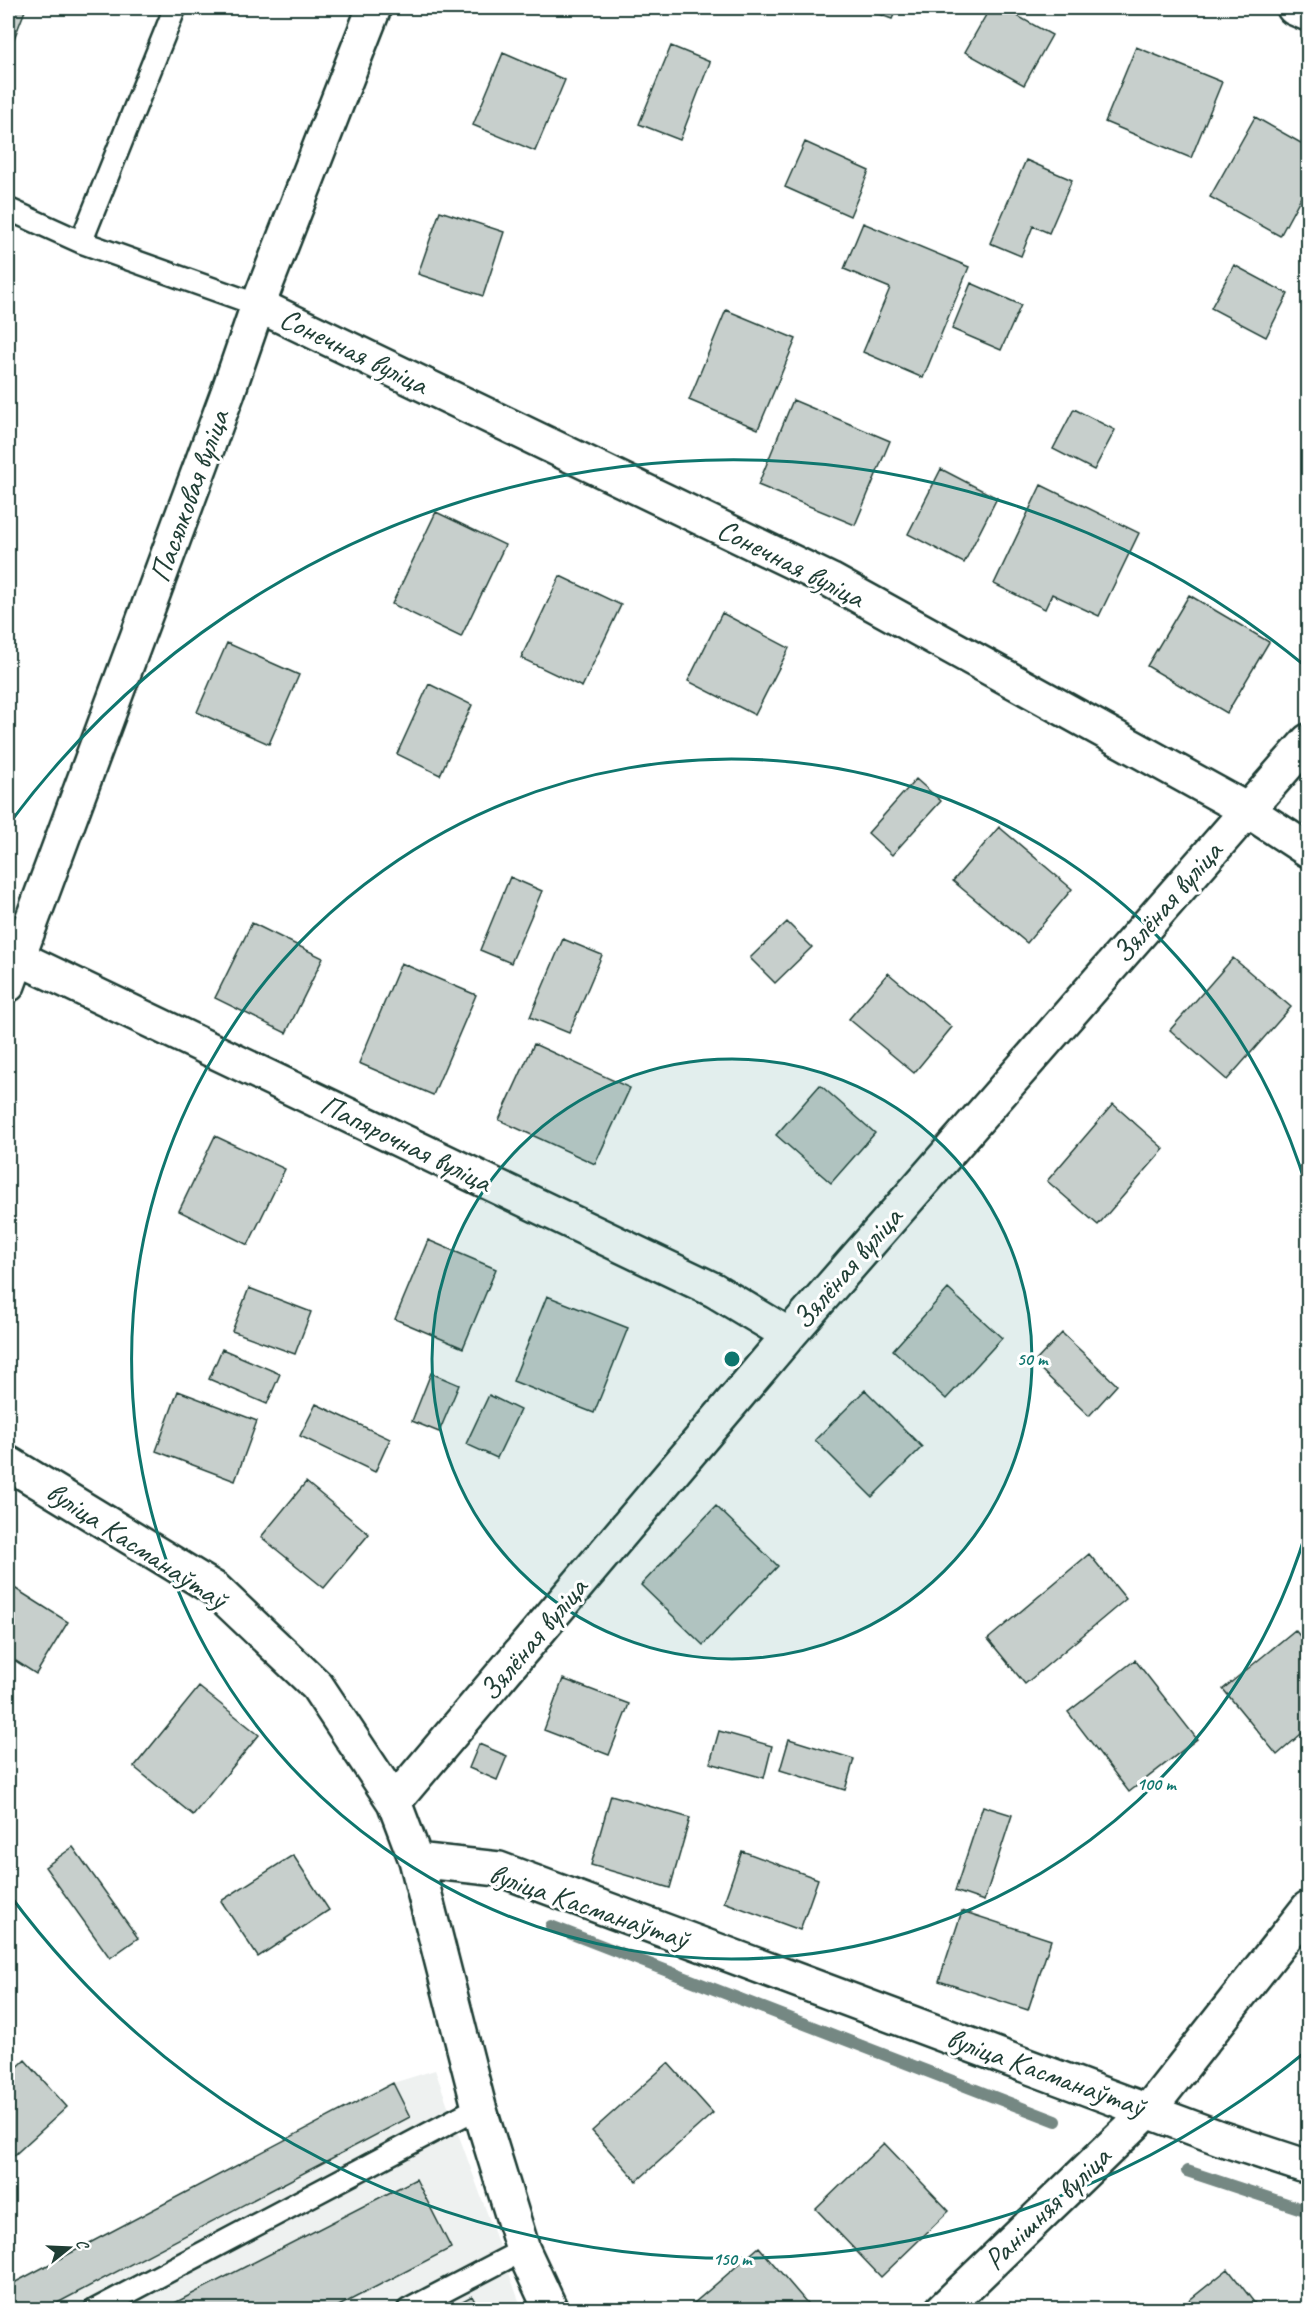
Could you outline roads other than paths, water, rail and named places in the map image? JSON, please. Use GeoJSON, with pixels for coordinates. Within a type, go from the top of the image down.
{"type":"FeatureCollection","features":[{"type":"Feature","properties":{"kind":"street","name":"Пасялковая вуліца"},"geometry":{"type":"LineString","coordinates":[[13,971],[258,305],[374,8]]}},
{"type":"Feature","properties":{"kind":"street"},"geometry":{"type":"LineString","coordinates":[[1294,8],[1308,14]]}},
{"type":"Feature","properties":{"kind":"street","name":"Сонечная вуліца"},"geometry":{"type":"LineString","coordinates":[[258,305],[830,580],[1248,810],[1308,850]]}},
{"type":"Feature","properties":{"kind":"street","name":"Зялёная вуліца"},"geometry":{"type":"LineString","coordinates":[[394,1802],[789,1335],[1308,741]]}},
{"type":"Feature","properties":{"kind":"street","name":"Папярочная вуліца"},"geometry":{"type":"LineString","coordinates":[[13,971],[714,1290],[789,1335]]}},
{"type":"Feature","properties":{"kind":"street","name":"вуліца Касманаўтаў"},"geometry":{"type":"LineString","coordinates":[[8,1463],[214,1589],[317,1686],[394,1802],[416,1860],[499,1869],[1148,2110],[1308,2167]]}},
{"type":"Feature","properties":{"kind":"street"},"geometry":{"type":"LineString","coordinates":[[416,1860],[479,2107],[524,2250],[551,2310]]}},
{"type":"Feature","properties":{"kind":"street","name":"Ранішняя вуліца"},"geometry":{"type":"LineString","coordinates":[[942,2310],[1148,2110],[1308,1908]]}},
{"type":"Feature","properties":{"kind":"lane"},"geometry":{"type":"LineString","coordinates":[[81,242],[175,8]]}},
{"type":"Feature","properties":{"kind":"lane"},"geometry":{"type":"LineString","coordinates":[[8,209],[81,242],[258,305]]}},
{"type":"Feature","properties":{"kind":"lane"},"geometry":{"type":"LineString","coordinates":[[95,2310],[479,2107]]}},
{"type":"Feature","properties":{"kind":"lane"},"geometry":{"type":"LineString","coordinates":[[408,2310],[524,2250]]}},
{"type":"Feature","properties":{"kind":"waterway"},"geometry":{"type":"LineString","coordinates":[[551,1926],[1056,2121]]}},
{"type":"Feature","properties":{"kind":"waterway"},"geometry":{"type":"LineString","coordinates":[[1187,2171],[1308,2211]]}}]}
